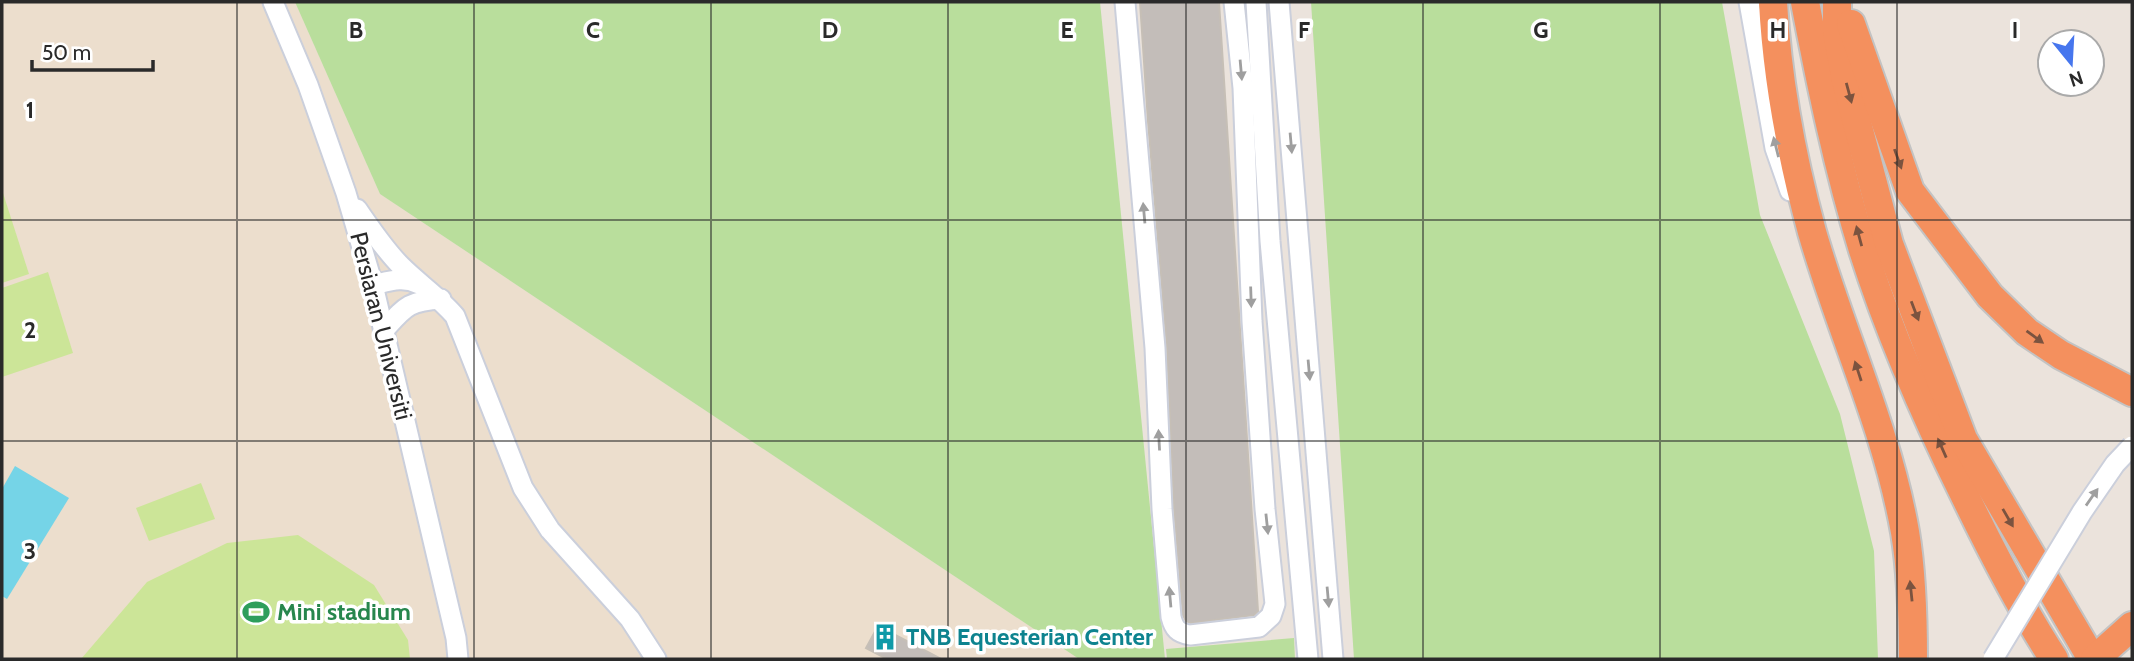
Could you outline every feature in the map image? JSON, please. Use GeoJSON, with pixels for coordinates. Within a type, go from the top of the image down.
{"type":"FeatureCollection","features":[{"type":"Feature","properties":{"kind":"highway"},"geometry":{"type":"LineString","coordinates":[[1773,2],[1778,60],[1794,153],[1812,232],[1892,474],[1905,533],[1913,611],[1913,659]]}},
{"type":"Feature","properties":{"kind":"highway"},"geometry":{"type":"LineString","coordinates":[[1805,2],[1827,118],[1852,211],[1902,359],[1994,556],[2054,659]]}},
{"type":"Feature","properties":{"kind":"highway"},"geometry":{"type":"LineString","coordinates":[[1837,2],[1838,32],[1846,81],[1889,244],[1963,439],[2094,659],[2131,627]]}},
{"type":"Feature","properties":{"kind":"highway"},"geometry":{"type":"LineString","coordinates":[[1843,2],[1910,191],[1990,296],[2027,332],[2060,355],[2132,392]]}},
{"type":"Feature","properties":{"kind":"street","name":"Persiaran Universiti"},"geometry":{"type":"LineString","coordinates":[[272,2],[308,85],[346,193],[373,285],[456,638],[458,659]]}},
{"type":"Feature","properties":{"kind":"street"},"geometry":{"type":"LineString","coordinates":[[1125,2],[1155,348],[1162,509],[1171,617],[1173,626],[1180,633],[1190,635],[1259,627],[1271,616],[1275,604],[1258,416],[1243,88],[1234,2]]}},
{"type":"Feature","properties":{"kind":"street"},"geometry":{"type":"LineString","coordinates":[[1256,2],[1270,241],[1308,659]]}},
{"type":"Feature","properties":{"kind":"street"},"geometry":{"type":"LineString","coordinates":[[1279,2],[1333,659]]}},
{"type":"Feature","properties":{"kind":"street"},"geometry":{"type":"LineString","coordinates":[[1749,2],[1775,148],[1793,198],[1812,232]]}},
{"type":"Feature","properties":{"kind":"street"},"geometry":{"type":"LineString","coordinates":[[346,193],[380,242],[401,266],[441,299],[455,316],[523,488],[550,530],[630,619],[656,659]]}},
{"type":"Feature","properties":{"kind":"street"},"geometry":{"type":"LineString","coordinates":[[373,285],[409,279],[423,286]]}},
{"type":"Feature","properties":{"kind":"street"},"geometry":{"type":"LineString","coordinates":[[384,330],[405,307],[420,300],[441,299]]}},
{"type":"Feature","properties":{"kind":"street"},"geometry":{"type":"LineString","coordinates":[[1255,366],[1281,363]]}},
{"type":"Feature","properties":{"kind":"street"},"geometry":{"type":"LineString","coordinates":[[1258,416],[1312,410]]}},
{"type":"Feature","properties":{"kind":"street"},"geometry":{"type":"LineString","coordinates":[[1993,659],[2082,512],[2115,464],[2132,446]]}},
{"type":"Feature","properties":{"kind":"shaded area"},"geometry":{"type":"Polygon","coordinates":[[[2,2],[295,2],[380,194],[1079,659],[2,659],[2,2]]]}},
{"type":"Feature","properties":{"kind":"green space"},"geometry":{"type":"Polygon","coordinates":[[[295,2],[1100,2],[1165,659],[1079,659],[380,194],[295,2]]]}},
{"type":"Feature","properties":{"kind":"green space"},"geometry":{"type":"Polygon","coordinates":[[[1311,2],[1722,2],[1760,215],[1840,414],[1874,551],[1878,659],[1354,659],[1311,2]]]}},
{"type":"Feature","properties":{"kind":"green space"},"geometry":{"type":"Polygon","coordinates":[[[2,194],[29,274],[2,283],[2,194]]]}},
{"type":"Feature","properties":{"kind":"green space"},"geometry":{"type":"Polygon","coordinates":[[[48,272],[73,353],[2,377],[2,288],[48,272]]]}},
{"type":"Feature","properties":{"kind":"green space"},"geometry":{"type":"Polygon","coordinates":[[[201,483],[215,519],[149,541],[136,508],[201,483]]]}},
{"type":"Feature","properties":{"kind":"green space","name":"Mini stadium"},"geometry":{"type":"Polygon","coordinates":[[[298,535],[374,585],[408,640],[410,659],[81,659],[147,582],[227,543],[298,535]]]}},
{"type":"Feature","properties":{"kind":"green space"},"geometry":{"type":"Polygon","coordinates":[[[1294,638],[1295,659],[1167,659],[1166,649],[1294,638]]]}},
{"type":"Feature","properties":{"kind":"water"},"geometry":{"type":"Polygon","coordinates":[[[15,466],[69,498],[7,599],[2,596],[2,489],[15,466]]]}},
{"type":"Feature","properties":{"kind":"building"},"geometry":{"type":"Polygon","coordinates":[[[1140,2],[1219,2],[1258,611],[1254,615],[1191,623],[1186,621],[1183,615],[1174,508],[1167,347],[1140,2]]]}},
{"type":"Feature","properties":{"kind":"building","name":"TNB Equesterian Center"},"geometry":{"type":"Polygon","coordinates":[[[878,626],[941,659],[887,659],[866,648],[878,626]]]}},
{"type":"Feature","properties":{"kind":"place","name":"Mini stadium"},"geometry":{"type":"Point","coordinates":[256,612]}},
{"type":"Feature","properties":{"kind":"place","name":"TNB Equesterian Center"},"geometry":{"type":"Point","coordinates":[885,637]}}]}
